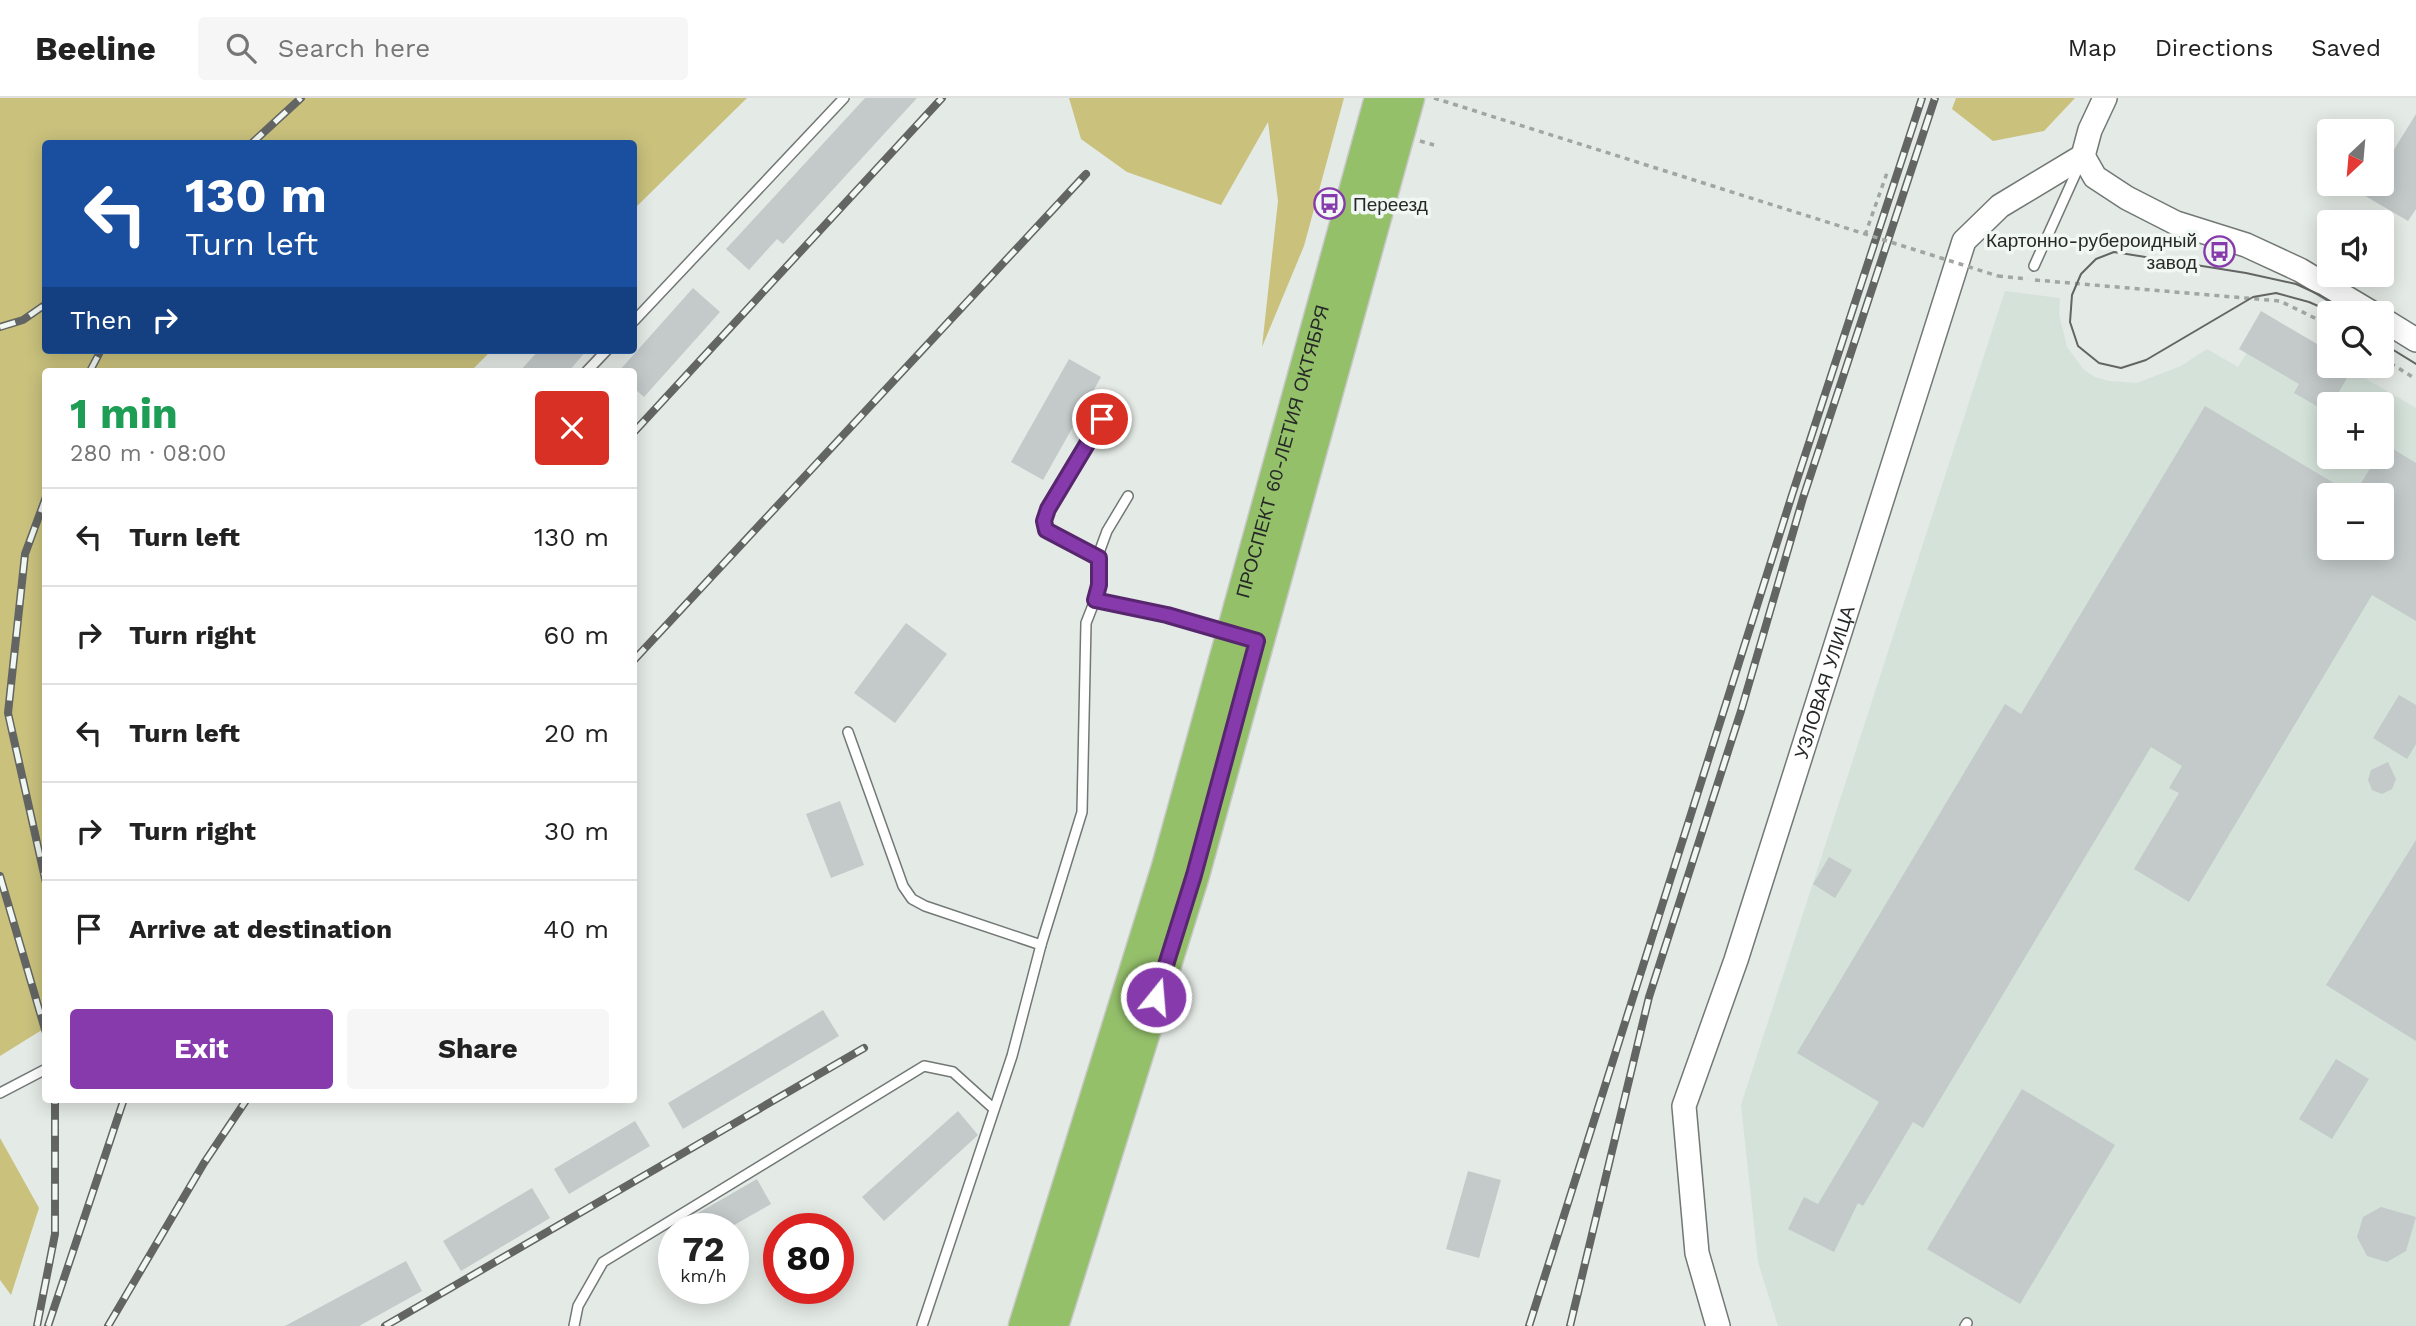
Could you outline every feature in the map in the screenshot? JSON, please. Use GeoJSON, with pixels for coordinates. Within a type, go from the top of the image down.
{"type":"FeatureCollection","features":[{"type":"Feature","properties":{"kind":"highway","name":"ПРОСПЕКТ 60-ЛЕТИЯ ОКТЯБРЯ"},"geometry":{"type":"LineString","coordinates":[[1053,1326],[1194,875],[1244,638],[1380,98]]}},
{"type":"Feature","properties":{"kind":"highway","name":"ПРОСПЕКТ 60-ЛЕТИЯ ОКТЯБРЯ"},"geometry":{"type":"LineString","coordinates":[[1024,1326],[1163,880],[1244,638],[1409,98]]}},
{"type":"Feature","properties":{"kind":"street"},"geometry":{"type":"LineString","coordinates":[[2105,98],[2090,130],[2083,156],[2095,177],[2127,198],[2176,223],[2246,245],[2300,270],[2352,301]]}},
{"type":"Feature","properties":{"kind":"street","name":"УЗЛОВАЯ УЛИЦА"},"geometry":{"type":"LineString","coordinates":[[1718,1326],[1697,1253],[1684,1106],[1737,960],[1964,241],[2000,206],[2083,156]]}},
{"type":"Feature","properties":{"kind":"street"},"geometry":{"type":"LineString","coordinates":[[2394,326],[2416,340]]}},
{"type":"Feature","properties":{"kind":"lane"},"geometry":{"type":"LineString","coordinates":[[637,318],[844,98]]}},
{"type":"Feature","properties":{"kind":"lane"},"geometry":{"type":"LineString","coordinates":[[2034,267],[2083,156]]}},
{"type":"Feature","properties":{"kind":"lane"},"geometry":{"type":"LineString","coordinates":[[590,368],[603,354]]}},
{"type":"Feature","properties":{"kind":"lane"},"geometry":{"type":"LineString","coordinates":[[1099,558],[1046,530],[1044,521],[1048,509],[1102,419]]}},
{"type":"Feature","properties":{"kind":"lane"},"geometry":{"type":"LineString","coordinates":[[922,1326],[1012,1056],[1041,945],[1082,812],[1086,623],[1099,585],[1099,558],[1107,531],[1128,496]]}},
{"type":"Feature","properties":{"kind":"lane"},"geometry":{"type":"LineString","coordinates":[[1095,600],[1167,615],[1244,638]]}},
{"type":"Feature","properties":{"kind":"lane"},"geometry":{"type":"LineString","coordinates":[[848,732],[903,886],[912,899],[925,906],[1041,945]]}},
{"type":"Feature","properties":{"kind":"lane"},"geometry":{"type":"LineString","coordinates":[[574,1326],[578,1306],[603,1262],[924,1066],[953,1072],[994,1109]]}},
{"type":"Feature","properties":{"kind":"lane"},"geometry":{"type":"LineString","coordinates":[[0,1093],[42,1071]]}},
{"type":"Feature","properties":{"kind":"path"},"geometry":{"type":"LineString","coordinates":[[1434,98],[1998,276],[2280,301],[2317,320]]}},
{"type":"Feature","properties":{"kind":"path"},"geometry":{"type":"LineString","coordinates":[[1866,235],[1888,170]]}},
{"type":"Feature","properties":{"kind":"path"},"geometry":{"type":"LineString","coordinates":[[2394,365],[2416,379]]}},
{"type":"Feature","properties":{"kind":"shaded area"},"geometry":{"type":"Polygon","coordinates":[[[0,98],[747,98],[637,206],[637,140],[42,140],[42,354],[488,354],[474,368],[42,368],[42,1030],[0,1056],[0,98]]]}},
{"type":"Feature","properties":{"kind":"shaded area"},"geometry":{"type":"Polygon","coordinates":[[[1069,98],[1344,98],[1304,246],[1262,347],[1278,201],[1268,122],[1221,205],[1127,172],[1081,139],[1069,98]]]}},
{"type":"Feature","properties":{"kind":"shaded area"},"geometry":{"type":"Polygon","coordinates":[[[1956,98],[2075,98],[2044,131],[1993,141],[1952,109],[1956,98]]]}},
{"type":"Feature","properties":{"kind":"shaded area"},"geometry":{"type":"Polygon","coordinates":[[[2005,291],[2060,298],[2059,314],[2067,347],[2084,370],[2109,381],[2137,383],[2181,366],[2207,349],[2238,367],[2267,321],[2317,350],[2317,378],[2365,378],[2389,392],[2317,392],[2317,469],[2394,469],[2394,395],[2416,408],[2416,1326],[1778,1326],[1758,1262],[1741,1105],[2005,291]]]}},
{"type":"Feature","properties":{"kind":"shaded area"},"geometry":{"type":"Polygon","coordinates":[[[0,1138],[39,1208],[11,1295],[0,1280],[0,1138]]]}},
{"type":"Feature","properties":{"kind":"building"},"geometry":{"type":"Polygon","coordinates":[[[865,98],[917,98],[783,244],[777,239],[749,270],[726,249],[865,98]]]}},
{"type":"Feature","properties":{"kind":"building"},"geometry":{"type":"Polygon","coordinates":[[[2416,114],[2416,209],[2408,221],[2394,213],[2394,210],[2365,196],[2394,196],[2394,150],[2416,114]]]}},
{"type":"Feature","properties":{"kind":"building"},"geometry":{"type":"Polygon","coordinates":[[[693,288],[720,312],[644,397],[637,391],[637,368],[622,368],[637,354],[693,288]]]}},
{"type":"Feature","properties":{"kind":"building"},"geometry":{"type":"Polygon","coordinates":[[[2261,311],[2317,344],[2317,378],[2347,378],[2339,392],[2317,392],[2317,406],[2294,393],[2299,384],[2239,349],[2261,311]]]}},
{"type":"Feature","properties":{"kind":"building"},"geometry":{"type":"Polygon","coordinates":[[[535,354],[584,354],[572,368],[523,368],[535,354]]]}},
{"type":"Feature","properties":{"kind":"building"},"geometry":{"type":"Polygon","coordinates":[[[1069,359],[1101,377],[1043,480],[1011,462],[1069,359]]]}},
{"type":"Feature","properties":{"kind":"building"},"geometry":{"type":"Polygon","coordinates":[[[2205,406],[2334,483],[2317,483],[2317,560],[2394,560],[2394,483],[2361,483],[2370,469],[2394,469],[2394,450],[2416,463],[2416,621],[2372,595],[2189,902],[2134,869],[2179,793],[2169,788],[2182,766],[2151,747],[1923,1128],[1913,1122],[1863,1206],[1858,1203],[1834,1252],[1788,1229],[1804,1197],[1818,1204],[1879,1102],[1797,1053],[2005,704],[2021,714],[2205,406]]]}},
{"type":"Feature","properties":{"kind":"building"},"geometry":{"type":"Polygon","coordinates":[[[906,623],[947,654],[895,723],[854,693],[906,623]]]}},
{"type":"Feature","properties":{"kind":"building"},"geometry":{"type":"Polygon","coordinates":[[[2399,695],[2416,705],[2416,744],[2407,759],[2373,738],[2399,695]]]}},
{"type":"Feature","properties":{"kind":"building"},"geometry":{"type":"Polygon","coordinates":[[[2388,762],[2396,779],[2392,789],[2382,794],[2372,790],[2368,780],[2371,770],[2388,762]]]}},
{"type":"Feature","properties":{"kind":"building"},"geometry":{"type":"Polygon","coordinates":[[[840,801],[864,865],[831,878],[806,814],[840,801]]]}},
{"type":"Feature","properties":{"kind":"building"},"geometry":{"type":"Polygon","coordinates":[[[2416,840],[2416,1041],[2326,985],[2416,840]]]}},
{"type":"Feature","properties":{"kind":"building"},"geometry":{"type":"Polygon","coordinates":[[[1829,857],[1852,870],[1835,898],[1813,884],[1829,857]]]}},
{"type":"Feature","properties":{"kind":"building"},"geometry":{"type":"Polygon","coordinates":[[[823,1010],[839,1036],[683,1129],[668,1103],[823,1010]]]}},
{"type":"Feature","properties":{"kind":"building"},"geometry":{"type":"Polygon","coordinates":[[[2336,1059],[2369,1079],[2332,1139],[2299,1119],[2336,1059]]]}},
{"type":"Feature","properties":{"kind":"building"},"geometry":{"type":"Polygon","coordinates":[[[2022,1089],[2115,1145],[2020,1304],[1927,1249],[2022,1089]]]}},
{"type":"Feature","properties":{"kind":"building"},"geometry":{"type":"Polygon","coordinates":[[[958,1111],[978,1135],[884,1221],[862,1197],[958,1111]]]}},
{"type":"Feature","properties":{"kind":"building"},"geometry":{"type":"Polygon","coordinates":[[[635,1121],[650,1146],[569,1194],[554,1169],[635,1121]]]}},
{"type":"Feature","properties":{"kind":"building"},"geometry":{"type":"Polygon","coordinates":[[[1468,1171],[1501,1180],[1479,1258],[1446,1249],[1468,1171]]]}},
{"type":"Feature","properties":{"kind":"building"},"geometry":{"type":"Polygon","coordinates":[[[757,1179],[771,1204],[749,1217],[749,1213],[698,1213],[757,1179]]]}},
{"type":"Feature","properties":{"kind":"building"},"geometry":{"type":"Polygon","coordinates":[[[532,1188],[550,1218],[461,1271],[443,1241],[532,1188]]]}},
{"type":"Feature","properties":{"kind":"building"},"geometry":{"type":"Polygon","coordinates":[[[2381,1207],[2416,1217],[2406,1251],[2387,1262],[2367,1256],[2357,1237],[2363,1217],[2381,1207]]]}},
{"type":"Feature","properties":{"kind":"building"},"geometry":{"type":"Polygon","coordinates":[[[406,1261],[422,1291],[359,1326],[285,1326],[406,1261]]]}},
{"type":"Feature","properties":{"kind":"tram line"},"geometry":{"type":"LineString","coordinates":[[2317,306],[2276,293],[2253,297],[2146,360],[2121,368],[2099,363],[2078,346],[2070,322],[2072,295],[2081,274],[2096,259],[2114,252],[2246,273],[2296,284],[2330,301]]}},
{"type":"Feature","properties":{"kind":"tram line"},"geometry":{"type":"LineString","coordinates":[[2394,350],[2416,364]]}},
{"type":"Feature","properties":{"kind":"railway"},"geometry":{"type":"LineString","coordinates":[[255,140],[301,98]]}},
{"type":"Feature","properties":{"kind":"railway"},"geometry":{"type":"LineString","coordinates":[[637,429],[942,98]]}},
{"type":"Feature","properties":{"kind":"railway"},"geometry":{"type":"LineString","coordinates":[[1529,1326],[1792,495],[1922,98]]}},
{"type":"Feature","properties":{"kind":"railway"},"geometry":{"type":"LineString","coordinates":[[1570,1326],[1649,997],[1741,711],[1803,498],[1935,98]]}},
{"type":"Feature","properties":{"kind":"railway"},"geometry":{"type":"LineString","coordinates":[[637,657],[1086,174]]}},
{"type":"Feature","properties":{"kind":"railway"},"geometry":{"type":"LineString","coordinates":[[0,327],[23,320],[42,307]]}},
{"type":"Feature","properties":{"kind":"railway"},"geometry":{"type":"LineString","coordinates":[[92,368],[99,354]]}},
{"type":"Feature","properties":{"kind":"railway"},"geometry":{"type":"LineString","coordinates":[[42,508],[25,554],[8,713],[42,865]]}},
{"type":"Feature","properties":{"kind":"railway"},"geometry":{"type":"LineString","coordinates":[[0,876],[42,1019]]}},
{"type":"Feature","properties":{"kind":"railway"},"geometry":{"type":"LineString","coordinates":[[385,1326],[864,1048]]}},
{"type":"Feature","properties":{"kind":"railway"},"geometry":{"type":"LineString","coordinates":[[37,1326],[55,1234],[55,1103]]}},
{"type":"Feature","properties":{"kind":"railway"},"geometry":{"type":"LineString","coordinates":[[48,1326],[123,1103]]}},
{"type":"Feature","properties":{"kind":"railway"},"geometry":{"type":"LineString","coordinates":[[108,1326],[204,1163],[244,1103]]}},
{"type":"Feature","properties":{"kind":"place","name":"Переезд"},"geometry":{"type":"Point","coordinates":[1330,204]}},
{"type":"Feature","properties":{"kind":"place","name":"Картонно-рубероидный завод"},"geometry":{"type":"Point","coordinates":[2220,251]}},
{"type":"Feature","properties":{"kind":"route"},"geometry":{"type":"LineString","coordinates":[[1102,419],[1048,509],[1044,521],[1046,530],[1099,558],[1100,575],[1095,600],[1167,615],[1257,641],[1194,875],[1156,997]]}}]}
